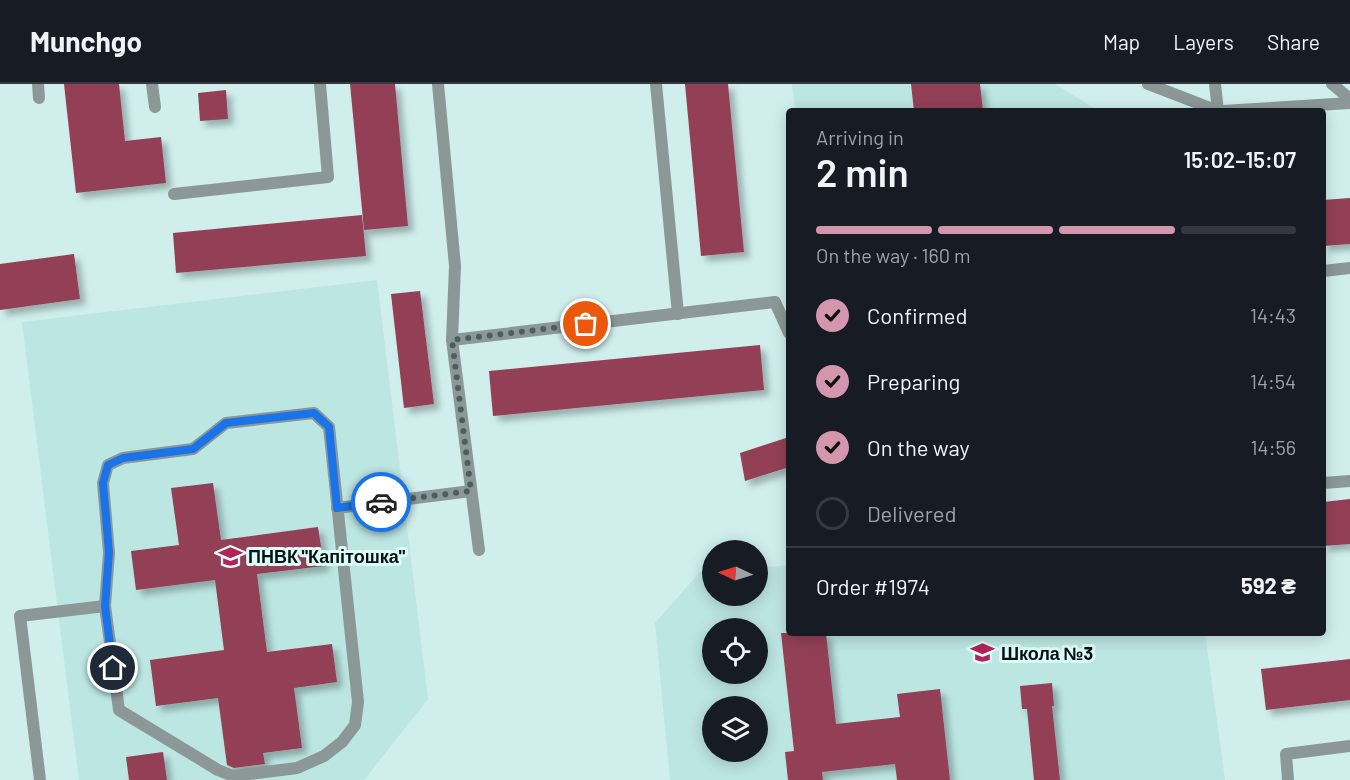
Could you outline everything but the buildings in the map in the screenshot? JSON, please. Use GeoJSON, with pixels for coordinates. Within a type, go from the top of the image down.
{"type":"FeatureCollection","features":[{"type":"Feature","properties":{"kind":"lane"},"geometry":{"type":"LineString","coordinates":[[38,84],[39,98]]}},
{"type":"Feature","properties":{"kind":"lane"},"geometry":{"type":"LineString","coordinates":[[152,84],[155,106]]}},
{"type":"Feature","properties":{"kind":"lane"},"geometry":{"type":"LineString","coordinates":[[174,194],[328,177],[320,84]]}},
{"type":"Feature","properties":{"kind":"lane"},"geometry":{"type":"LineString","coordinates":[[438,84],[455,266],[452,340],[479,550]]}},
{"type":"Feature","properties":{"kind":"lane"},"geometry":{"type":"LineString","coordinates":[[656,84],[678,314]]}},
{"type":"Feature","properties":{"kind":"lane"},"geometry":{"type":"LineString","coordinates":[[1148,84],[1210,108]]}},
{"type":"Feature","properties":{"kind":"lane"},"geometry":{"type":"LineString","coordinates":[[1215,84],[1218,108]]}},
{"type":"Feature","properties":{"kind":"lane"},"geometry":{"type":"LineString","coordinates":[[1332,84],[1350,101]]}},
{"type":"Feature","properties":{"kind":"lane"},"geometry":{"type":"LineString","coordinates":[[1261,108],[1350,101]]}},
{"type":"Feature","properties":{"kind":"lane"},"geometry":{"type":"LineString","coordinates":[[1326,271],[1350,268]]}},
{"type":"Feature","properties":{"kind":"lane"},"geometry":{"type":"LineString","coordinates":[[452,340],[775,302],[786,326]]}},
{"type":"Feature","properties":{"kind":"lane"},"geometry":{"type":"LineString","coordinates":[[314,413],[329,427],[358,702],[355,725],[342,742],[324,756],[297,768],[233,776],[218,770],[119,710],[105,606],[109,552],[103,483],[108,465],[123,458],[193,449],[226,423],[314,413]]}},
{"type":"Feature","properties":{"kind":"lane"},"geometry":{"type":"LineString","coordinates":[[1326,483],[1350,481]]}},
{"type":"Feature","properties":{"kind":"lane"},"geometry":{"type":"LineString","coordinates":[[337,508],[471,491]]}},
{"type":"Feature","properties":{"kind":"lane"},"geometry":{"type":"LineString","coordinates":[[40,780],[20,616],[105,606]]}},
{"type":"Feature","properties":{"kind":"lane"},"geometry":{"type":"LineString","coordinates":[[1288,780],[1286,753],[1350,746]]}},
{"type":"Feature","properties":{"kind":"shaded area"},"geometry":{"type":"Polygon","coordinates":[[[792,84],[1055,84],[1094,108],[795,108],[792,84]]]}},
{"type":"Feature","properties":{"kind":"shaded area","name":"ПНВК \"Капітошка\""},"geometry":{"type":"Polygon","coordinates":[[[377,280],[428,699],[364,780],[79,780],[22,322],[377,280]]]}},
{"type":"Feature","properties":{"kind":"shaded area","name":"Школа №3"},"geometry":{"type":"Polygon","coordinates":[[[786,565],[786,636],[1205,636],[1225,780],[670,780],[655,623],[702,572],[702,606],[768,606],[768,567],[786,565]]]}},
{"type":"Feature","properties":{"kind":"way so far"},"geometry":{"type":"LineString","coordinates":[[381,502],[471,491],[452,340],[586,324]]}},
{"type":"Feature","properties":{"kind":"place","name":"ПНВК \"Капітошка\""},"geometry":{"type":"Point","coordinates":[230,556]}},
{"type":"Feature","properties":{"kind":"place","name":"Школа №3"},"geometry":{"type":"Point","coordinates":[983,653]}},
{"type":"Feature","properties":{"kind":"route"},"geometry":{"type":"LineString","coordinates":[[113,668],[105,606],[109,552],[103,483],[108,465],[123,458],[193,449],[226,423],[314,413],[329,427],[337,508],[381,502]]}}]}
